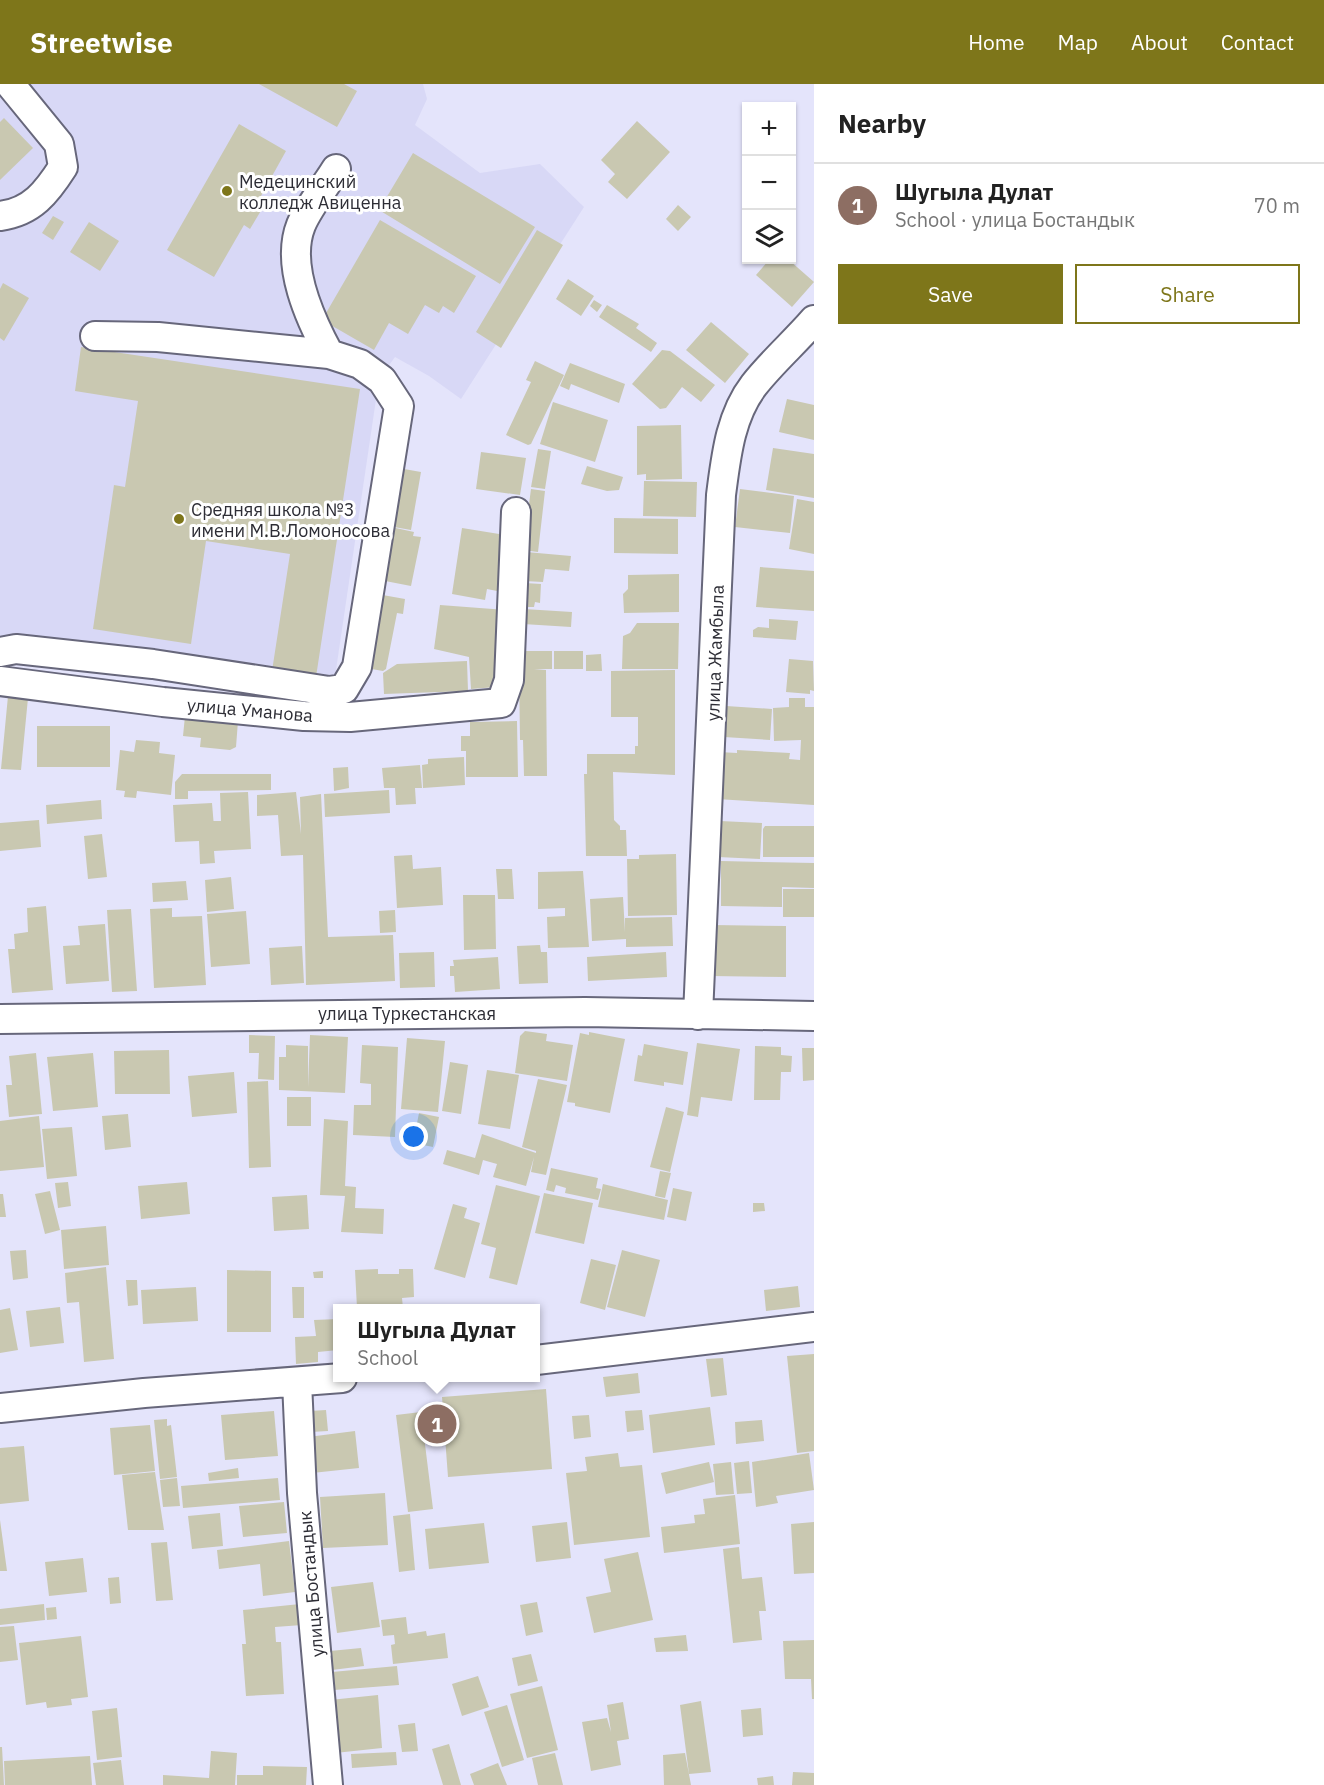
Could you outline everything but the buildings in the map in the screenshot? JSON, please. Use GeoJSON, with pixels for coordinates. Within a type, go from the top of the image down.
{"type":"FeatureCollection","features":[{"type":"Feature","properties":{"kind":"street"},"geometry":{"type":"LineString","coordinates":[[0,216],[11,215],[37,203],[63,167],[59,144],[10,84]]}},
{"type":"Feature","properties":{"kind":"street"},"geometry":{"type":"LineString","coordinates":[[329,354],[311,321],[296,264],[301,226],[336,169]]}},
{"type":"Feature","properties":{"kind":"street","name":"улица Жамбыла"},"geometry":{"type":"LineString","coordinates":[[698,1015],[721,495],[726,453],[738,414],[754,386],[814,320]]}},
{"type":"Feature","properties":{"kind":"street"},"geometry":{"type":"LineString","coordinates":[[0,652],[16,649],[153,664],[309,690],[329,691],[344,689],[357,667],[399,406],[382,380],[360,364],[329,354],[158,337],[95,336]]}},
{"type":"Feature","properties":{"kind":"street","name":"улица Уманова"},"geometry":{"type":"LineString","coordinates":[[0,681],[70,691],[304,716],[350,717],[501,703],[509,680],[516,512]]}},
{"type":"Feature","properties":{"kind":"street","name":"улица Туркестанская"},"geometry":{"type":"LineString","coordinates":[[0,1019],[332,1013],[585,1012],[814,1016]]}},
{"type":"Feature","properties":{"kind":"street"},"geometry":{"type":"LineString","coordinates":[[540,1360],[814,1327]]}},
{"type":"Feature","properties":{"kind":"street"},"geometry":{"type":"LineString","coordinates":[[0,1408],[144,1393],[333,1378]]}},
{"type":"Feature","properties":{"kind":"street","name":"улица Бостандык"},"geometry":{"type":"LineString","coordinates":[[297,1382],[302,1493],[328,1785]]}},
{"type":"Feature","properties":{"kind":"shaded area"},"geometry":{"type":"Polygon","coordinates":[[[0,84],[423,84],[427,99],[415,125],[480,173],[540,164],[584,207],[461,399],[429,376],[395,357],[379,379],[332,697],[310,702],[0,659],[0,84]]]}},
{"type":"Feature","properties":{"kind":"place","name":"Медецинский колледж Авиценна"},"geometry":{"type":"Point","coordinates":[227,191]}},
{"type":"Feature","properties":{"kind":"place","name":"Средняя школа №3 имени М.В.Ломоносова"},"geometry":{"type":"Point","coordinates":[179,519]}},
{"type":"Feature","properties":{"kind":"place","name":"Шугыла Дулат"},"geometry":{"type":"Point","coordinates":[437,1424]}}]}
